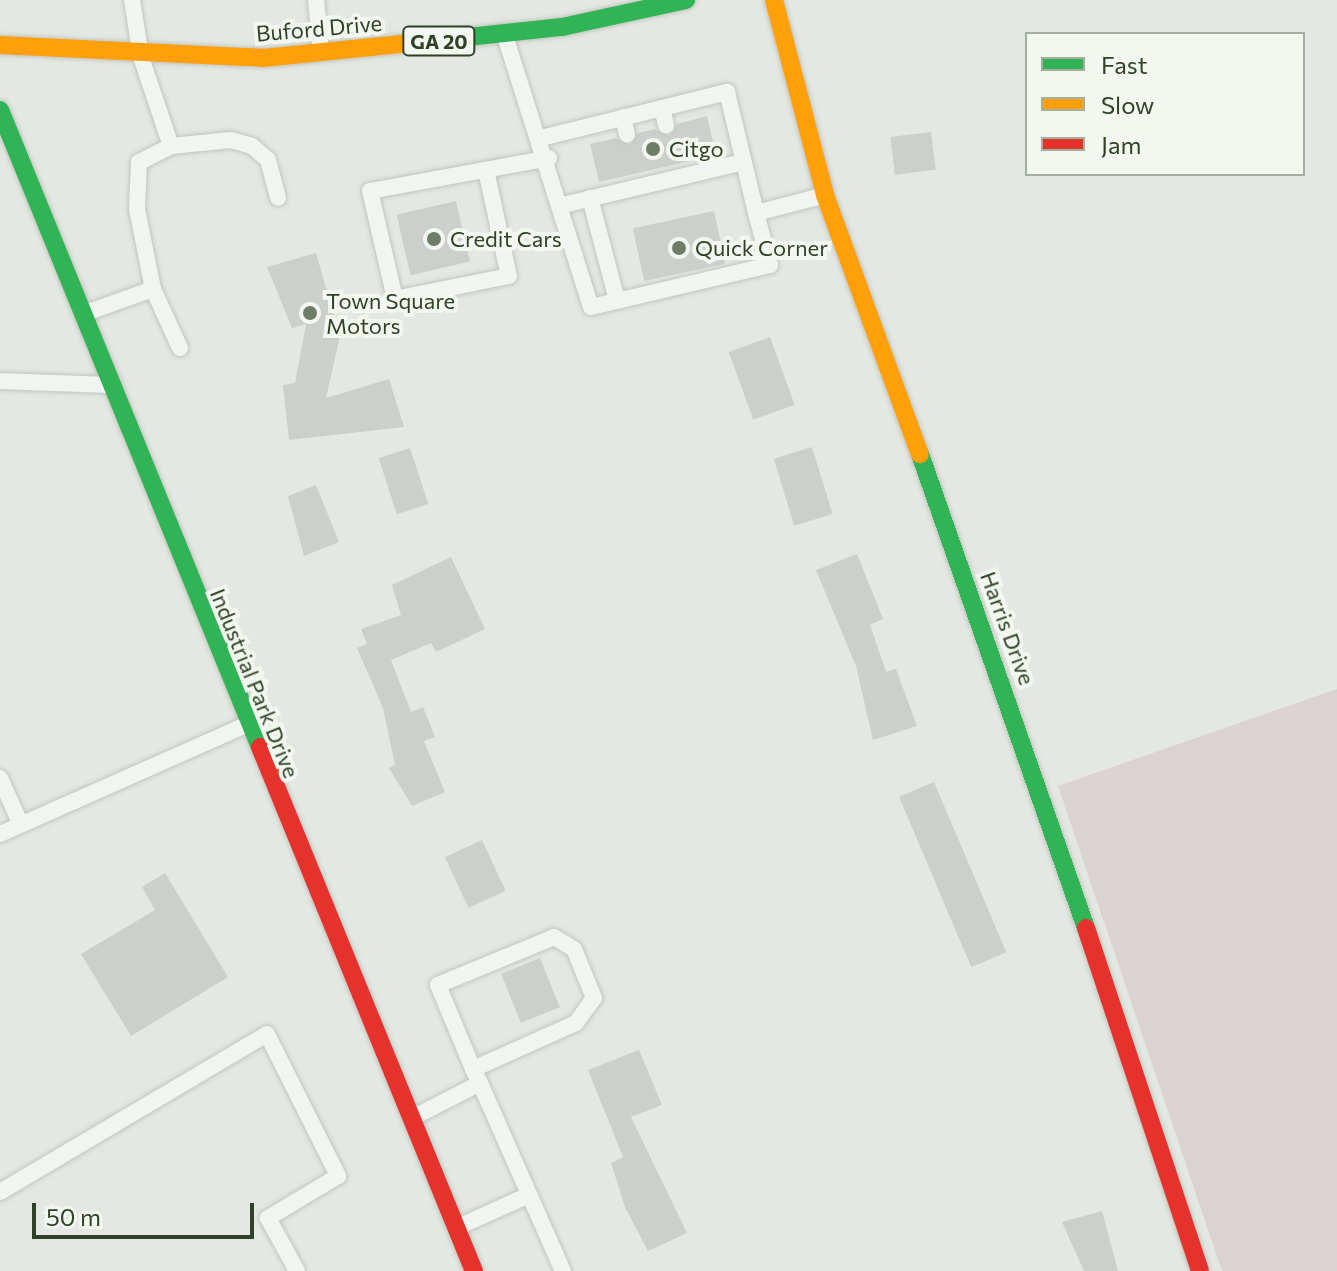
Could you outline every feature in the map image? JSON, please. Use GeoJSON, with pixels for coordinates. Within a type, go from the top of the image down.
{"type":"FeatureCollection","features":[{"type":"Feature","properties":{"kind":"main road","name":"Buford Drive"},"geometry":{"type":"LineString","coordinates":[[0,45],[141,57],[321,52],[504,35],[686,0]]}},
{"type":"Feature","properties":{"kind":"main road","name":"Harris Drive"},"geometry":{"type":"LineString","coordinates":[[774,0],[825,195],[1020,730],[1200,1271]]}},
{"type":"Feature","properties":{"kind":"main road","name":"Industrial Park Drive"},"geometry":{"type":"LineString","coordinates":[[0,110],[246,725],[474,1271]]}},
{"type":"Feature","properties":{"kind":"lane"},"geometry":{"type":"LineString","coordinates":[[132,0],[141,57],[171,146]]}},
{"type":"Feature","properties":{"kind":"lane"},"geometry":{"type":"LineString","coordinates":[[316,0],[321,52]]}},
{"type":"Feature","properties":{"kind":"lane"},"geometry":{"type":"LineString","coordinates":[[504,35],[541,138],[549,158],[591,307],[770,265],[727,92],[541,138]]}},
{"type":"Feature","properties":{"kind":"lane"},"geometry":{"type":"LineString","coordinates":[[662,108],[666,126]]}},
{"type":"Feature","properties":{"kind":"lane"},"geometry":{"type":"LineString","coordinates":[[623,117],[627,135]]}},
{"type":"Feature","properties":{"kind":"lane"},"geometry":{"type":"LineString","coordinates":[[180,348],[153,289],[137,209],[139,162],[171,146],[231,140],[252,146],[268,160],[278,198]]}},
{"type":"Feature","properties":{"kind":"lane"},"geometry":{"type":"LineString","coordinates":[[486,170],[509,276],[395,299],[370,191],[549,158]]}},
{"type":"Feature","properties":{"kind":"lane"},"geometry":{"type":"LineString","coordinates":[[563,205],[638,180],[743,162]]}},
{"type":"Feature","properties":{"kind":"lane"},"geometry":{"type":"LineString","coordinates":[[756,213],[825,195]]}},
{"type":"Feature","properties":{"kind":"lane"},"geometry":{"type":"LineString","coordinates":[[590,198],[617,300]]}},
{"type":"Feature","properties":{"kind":"lane"},"geometry":{"type":"LineString","coordinates":[[82,314],[153,289]]}},
{"type":"Feature","properties":{"kind":"lane"},"geometry":{"type":"LineString","coordinates":[[0,381],[110,385]]}},
{"type":"Feature","properties":{"kind":"lane"},"geometry":{"type":"LineString","coordinates":[[0,834],[246,725]]}},
{"type":"Feature","properties":{"kind":"lane"},"geometry":{"type":"LineString","coordinates":[[0,778],[21,825]]}},
{"type":"Feature","properties":{"kind":"lane"},"geometry":{"type":"LineString","coordinates":[[410,1119],[476,1076],[576,1023],[594,998],[574,949],[554,937],[438,985],[476,1076],[563,1271]]}},
{"type":"Feature","properties":{"kind":"lane"},"geometry":{"type":"LineString","coordinates":[[0,1192],[267,1034],[338,1176],[268,1218],[297,1271]]}},
{"type":"Feature","properties":{"kind":"lane"},"geometry":{"type":"LineString","coordinates":[[456,1228],[529,1195]]}},
{"type":"Feature","properties":{"kind":"shaded area"},"geometry":{"type":"Polygon","coordinates":[[[1337,689],[1337,1271],[1222,1271],[1058,786],[1337,689]]]}},
{"type":"Feature","properties":{"kind":"building","name":"Citgo"},"geometry":{"type":"Polygon","coordinates":[[[707,116],[716,155],[599,182],[590,144],[616,138],[630,145],[638,133],[655,129],[669,136],[677,124],[707,116]]]}},
{"type":"Feature","properties":{"kind":"building"},"geometry":{"type":"Polygon","coordinates":[[[931,132],[936,170],[895,175],[890,137],[931,132]]]}},
{"type":"Feature","properties":{"kind":"building","name":"Credit Cars"},"geometry":{"type":"Polygon","coordinates":[[[456,201],[470,261],[411,275],[397,215],[456,201]]]}},
{"type":"Feature","properties":{"kind":"building","name":"Quick Corner"},"geometry":{"type":"Polygon","coordinates":[[[714,211],[725,264],[644,281],[633,228],[714,211]]]}},
{"type":"Feature","properties":{"kind":"building"},"geometry":{"type":"Polygon","coordinates":[[[316,253],[340,336],[326,398],[389,379],[404,427],[289,440],[283,385],[295,383],[306,324],[292,328],[267,267],[316,253]]]}},
{"type":"Feature","properties":{"kind":"building"},"geometry":{"type":"Polygon","coordinates":[[[770,337],[795,405],[753,420],[729,352],[770,337]]]}},
{"type":"Feature","properties":{"kind":"building"},"geometry":{"type":"Polygon","coordinates":[[[812,447],[832,514],[794,526],[774,459],[812,447]]]}},
{"type":"Feature","properties":{"kind":"building"},"geometry":{"type":"Polygon","coordinates":[[[410,448],[428,504],[397,514],[379,458],[410,448]]]}},
{"type":"Feature","properties":{"kind":"building"},"geometry":{"type":"Polygon","coordinates":[[[316,485],[339,542],[304,556],[288,496],[316,485]]]}},
{"type":"Feature","properties":{"kind":"building"},"geometry":{"type":"Polygon","coordinates":[[[857,554],[883,619],[870,625],[886,672],[896,669],[917,726],[873,740],[856,666],[816,570],[857,554]]]}},
{"type":"Feature","properties":{"kind":"building"},"geometry":{"type":"Polygon","coordinates":[[[451,557],[485,629],[436,652],[431,643],[391,660],[411,712],[423,707],[435,737],[424,741],[445,792],[412,806],[389,768],[395,765],[383,708],[357,648],[367,644],[361,629],[401,615],[392,585],[451,557]]]}},
{"type":"Feature","properties":{"kind":"building"},"geometry":{"type":"Polygon","coordinates":[[[934,782],[1006,952],[971,967],[899,797],[934,782]]]}},
{"type":"Feature","properties":{"kind":"building"},"geometry":{"type":"Polygon","coordinates":[[[482,840],[506,891],[469,908],[445,857],[482,840]]]}},
{"type":"Feature","properties":{"kind":"building"},"geometry":{"type":"Polygon","coordinates":[[[165,873],[228,977],[131,1036],[81,954],[155,910],[142,887],[165,873]]]}},
{"type":"Feature","properties":{"kind":"building"},"geometry":{"type":"Polygon","coordinates":[[[540,958],[560,1007],[521,1023],[501,974],[540,958]]]}},
{"type":"Feature","properties":{"kind":"building"},"geometry":{"type":"Polygon","coordinates":[[[639,1050],[662,1105],[631,1117],[687,1233],[648,1251],[625,1207],[611,1163],[623,1157],[588,1070],[639,1050]]]}},
{"type":"Feature","properties":{"kind":"building"},"geometry":{"type":"Polygon","coordinates":[[[1102,1211],[1118,1271],[1084,1271],[1062,1222],[1102,1211]]]}},
{"type":"Feature","properties":{"kind":"traffic: fast"},"geometry":{"type":"LineString","coordinates":[[402,44],[562,27],[686,0]]}},
{"type":"Feature","properties":{"kind":"traffic: fast"},"geometry":{"type":"LineString","coordinates":[[0,110],[260,747]]}},
{"type":"Feature","properties":{"kind":"traffic: fast"},"geometry":{"type":"LineString","coordinates":[[920,454],[1086,928]]}},
{"type":"Feature","properties":{"kind":"traffic: slow"},"geometry":{"type":"LineString","coordinates":[[774,0],[825,195],[920,454]]}},
{"type":"Feature","properties":{"kind":"traffic: slow"},"geometry":{"type":"LineString","coordinates":[[0,45],[263,58],[402,44]]}},
{"type":"Feature","properties":{"kind":"traffic: jam"},"geometry":{"type":"LineString","coordinates":[[260,747],[474,1271]]}},
{"type":"Feature","properties":{"kind":"traffic: jam"},"geometry":{"type":"LineString","coordinates":[[1086,928],[1200,1271]]}},
{"type":"Feature","properties":{"kind":"place","name":"Citgo"},"geometry":{"type":"Point","coordinates":[653,149]}},
{"type":"Feature","properties":{"kind":"place","name":"Credit Cars"},"geometry":{"type":"Point","coordinates":[434,239]}},
{"type":"Feature","properties":{"kind":"place","name":"Quick Corner"},"geometry":{"type":"Point","coordinates":[679,248]}},
{"type":"Feature","properties":{"kind":"place","name":"Town Square Motors"},"geometry":{"type":"Point","coordinates":[310,313]}}]}
